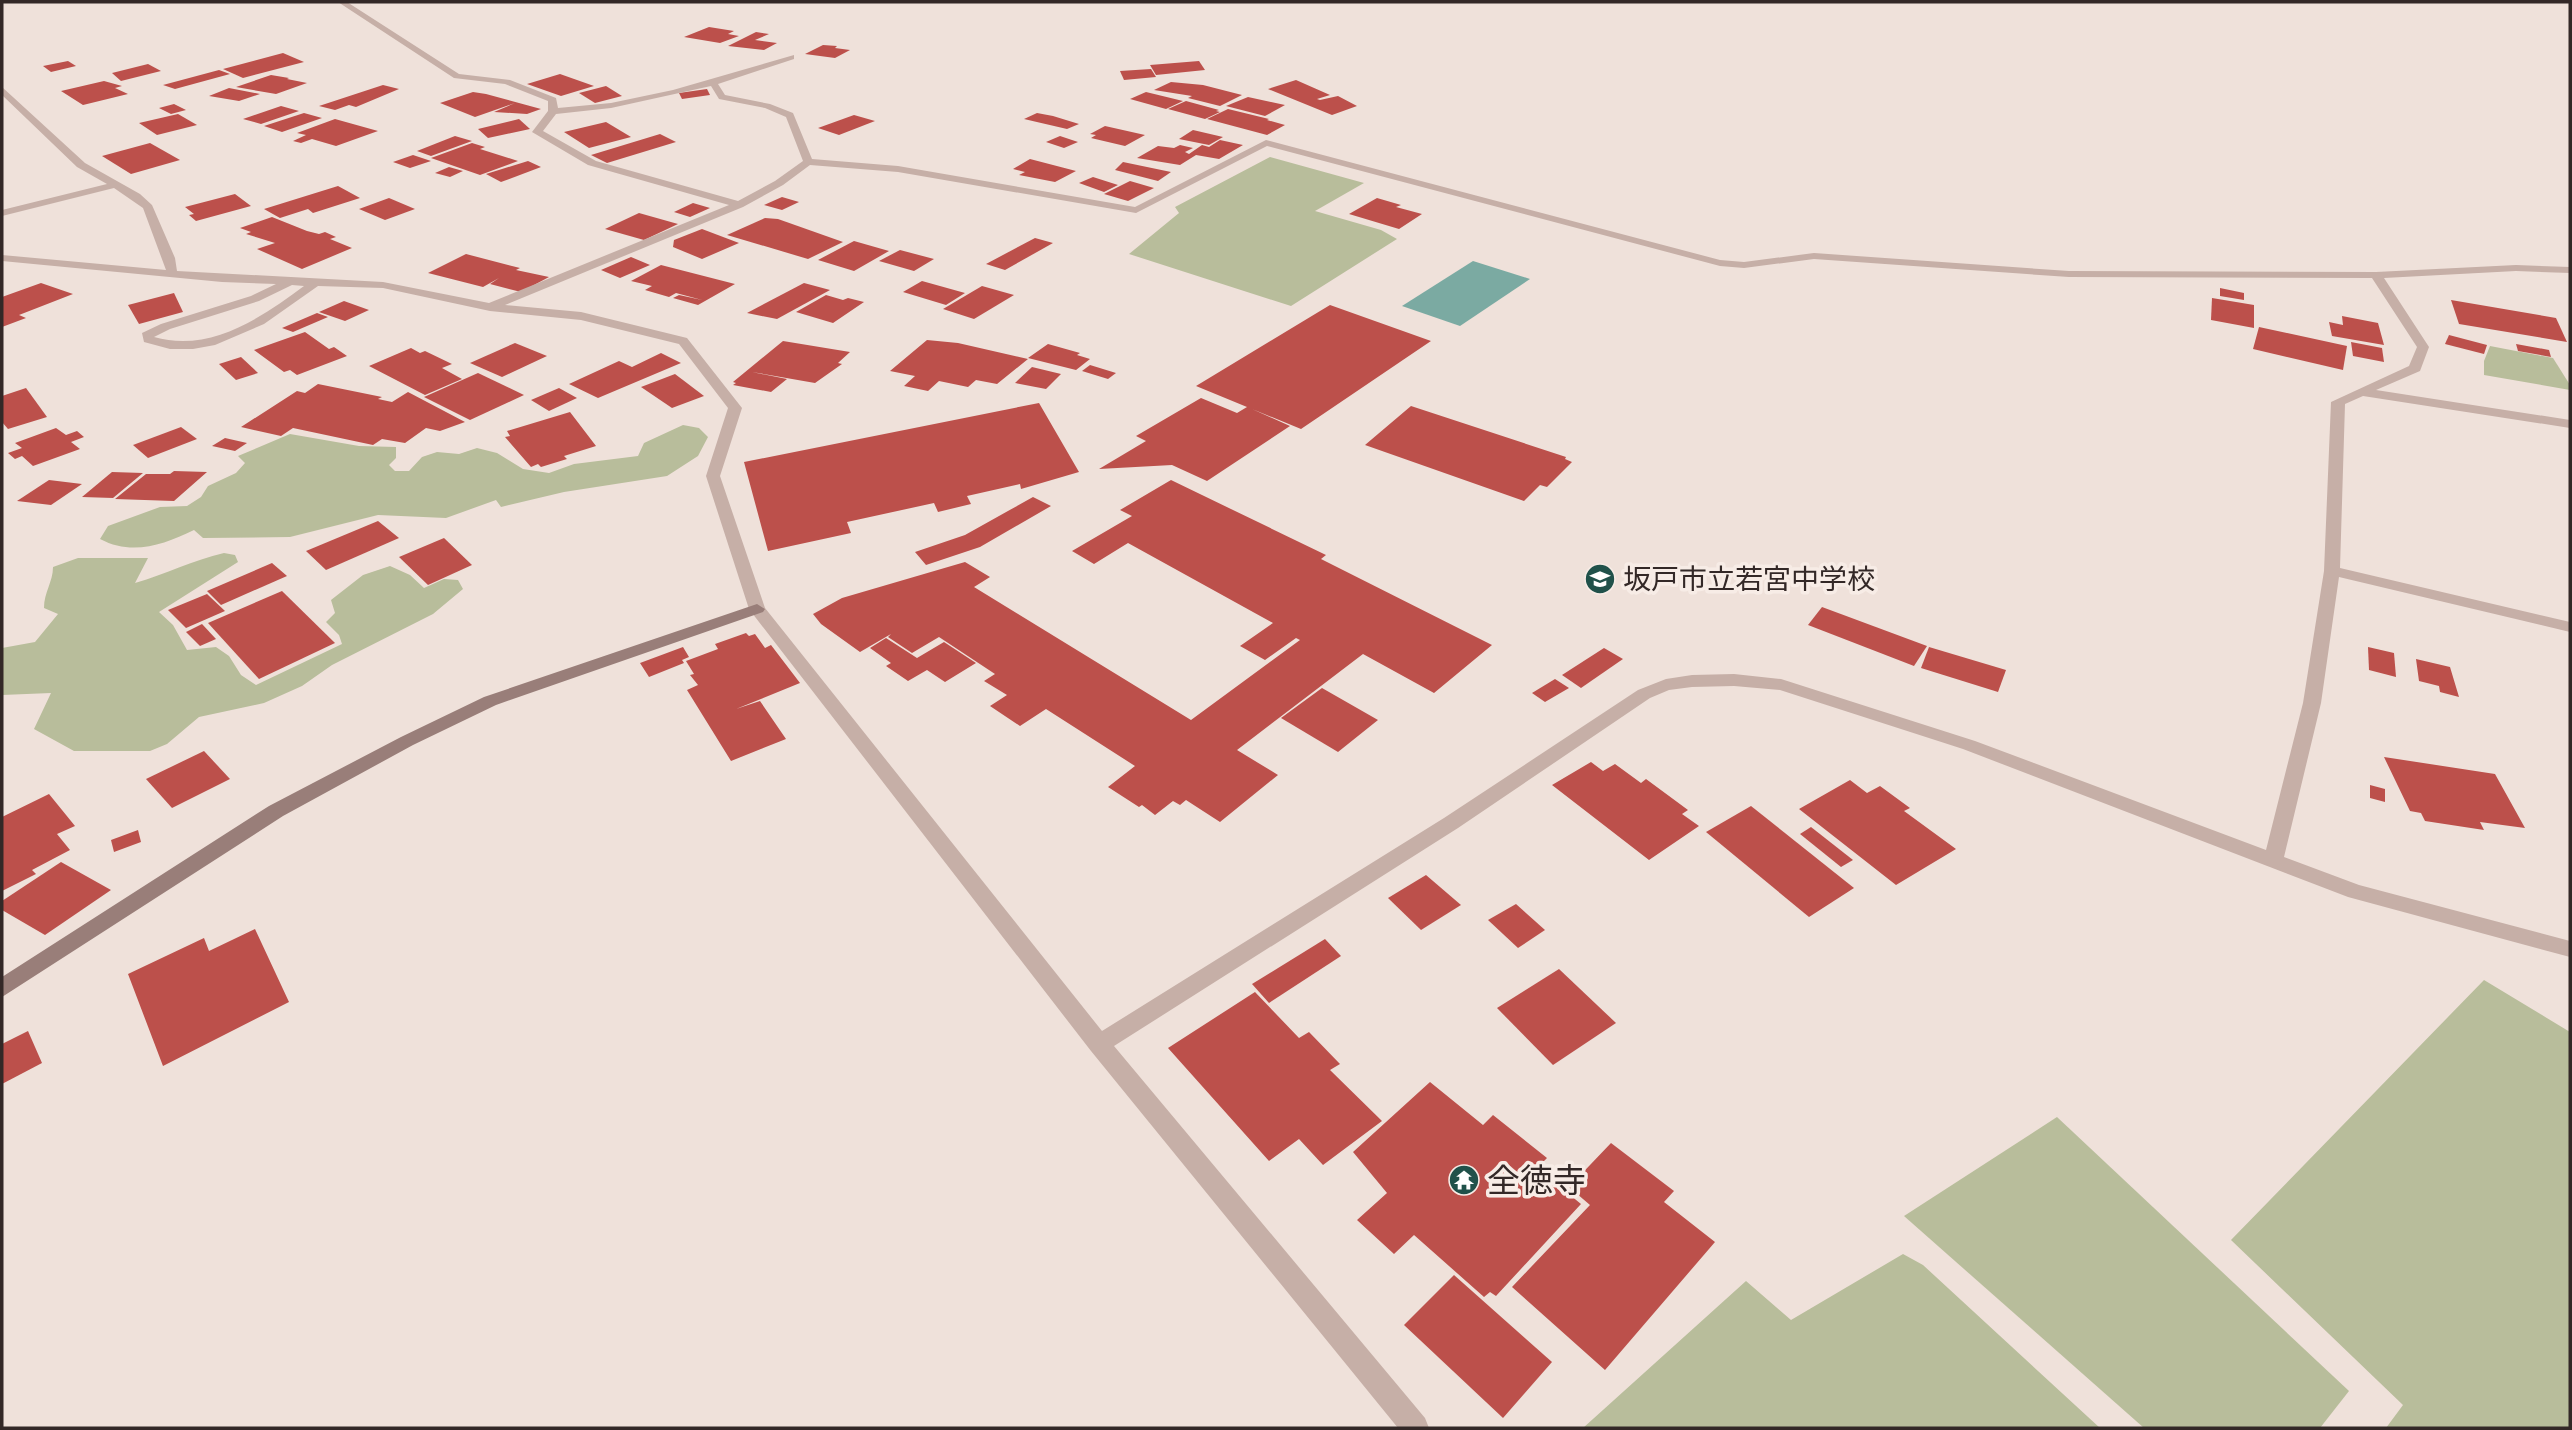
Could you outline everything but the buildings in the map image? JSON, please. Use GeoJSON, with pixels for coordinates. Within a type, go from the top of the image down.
{"type":"FeatureCollection","features":[{"type":"Feature","properties":{"kind":"street"},"geometry":{"type":"LineString","coordinates":[[342,2],[457,76],[507,82],[553,100],[553,111],[537,132],[582,158],[739,205]]}},
{"type":"Feature","properties":{"kind":"street"},"geometry":{"type":"LineString","coordinates":[[553,111],[586,109],[713,83],[792,57]]}},
{"type":"Feature","properties":{"kind":"street"},"geometry":{"type":"LineString","coordinates":[[713,83],[722,97],[767,106],[790,115],[808,162]]}},
{"type":"Feature","properties":{"kind":"street"},"geometry":{"type":"LineString","coordinates":[[2,90],[82,165],[136,196],[148,207],[169,258],[172,273]]}},
{"type":"Feature","properties":{"kind":"street"},"geometry":{"type":"LineString","coordinates":[[490,307],[739,205],[779,183],[808,162],[898,169],[1136,210],[1266,143],[1720,263],[1744,265],[1814,256],[2069,274],[2376,275],[2516,268],[2570,270]]}},
{"type":"Feature","properties":{"kind":"street"},"geometry":{"type":"LineString","coordinates":[[2,213],[114,185]]}},
{"type":"Feature","properties":{"kind":"street"},"geometry":{"type":"LineString","coordinates":[[2,258],[289,282],[383,285],[490,307],[581,316],[682,341],[735,408],[713,476],[757,609],[1099,1044],[1415,1428]]}},
{"type":"Feature","properties":{"kind":"street"},"geometry":{"type":"LineString","coordinates":[[2273,862],[2312,704],[2332,571],[2338,402],[2415,368],[2423,346],[2376,275]]}},
{"type":"Feature","properties":{"kind":"street"},"geometry":{"type":"LineString","coordinates":[[289,282],[251,302],[170,324],[148,333],[148,339],[159,344],[178,345],[219,339],[276,312],[316,282]]}},
{"type":"Feature","properties":{"kind":"street"},"geometry":{"type":"LineString","coordinates":[[2361,391],[2570,424]]}},
{"type":"Feature","properties":{"kind":"street"},"geometry":{"type":"LineString","coordinates":[[2332,571],[2570,627]]}},
{"type":"Feature","properties":{"kind":"street"},"geometry":{"type":"LineString","coordinates":[[2,988],[276,811],[407,741],[490,701],[757,609]]}},
{"type":"Feature","properties":{"kind":"street"},"geometry":{"type":"LineString","coordinates":[[1099,1044],[1451,823],[1644,694],[1666,685],[1692,681],[1734,680],[1782,685],[1969,745],[2356,892],[2570,948]]}},
{"type":"Feature","properties":{"kind":"green space"},"geometry":{"type":"Polygon","coordinates":[[[1270,157],[1364,183],[1315,211],[1381,230],[1397,239],[1291,306],[1129,254],[1179,213],[1175,207],[1270,157]]]}},
{"type":"Feature","properties":{"kind":"green space"},"geometry":{"type":"Polygon","coordinates":[[[2490,346],[2553,358],[2570,385],[2570,390],[2484,375],[2484,361],[2490,346]]]}},
{"type":"Feature","properties":{"kind":"green space"},"geometry":{"type":"Polygon","coordinates":[[[683,425],[699,428],[708,437],[698,456],[667,476],[564,492],[501,507],[496,500],[446,518],[378,515],[290,537],[203,538],[194,530],[159,544],[136,548],[100,539],[108,526],[160,507],[187,506],[201,497],[208,486],[236,473],[245,463],[238,456],[290,434],[359,446],[396,447],[396,458],[389,465],[395,471],[409,471],[422,457],[437,452],[459,454],[477,448],[497,453],[523,469],[549,473],[574,464],[638,456],[644,443],[683,425]]]}},
{"type":"Feature","properties":{"kind":"green space"},"geometry":{"type":"Polygon","coordinates":[[[224,553],[235,555],[238,562],[159,612],[173,625],[187,650],[216,647],[229,656],[241,675],[256,685],[342,644],[339,635],[326,622],[335,613],[331,600],[363,575],[390,566],[410,575],[424,588],[444,579],[458,580],[463,589],[433,614],[332,665],[302,686],[264,703],[199,717],[167,744],[150,751],[74,751],[34,729],[51,693],[2,695],[2,648],[35,642],[58,614],[44,608],[53,567],[78,558],[148,558],[135,583],[224,553]]]}},
{"type":"Feature","properties":{"kind":"green space"},"geometry":{"type":"Polygon","coordinates":[[[2484,980],[2570,1032],[2570,1428],[2386,1428],[2403,1405],[2231,1240],[2484,980]]]}},
{"type":"Feature","properties":{"kind":"green space"},"geometry":{"type":"Polygon","coordinates":[[[2057,1117],[2349,1391],[2320,1428],[2144,1428],[1904,1216],[2057,1117]]]}},
{"type":"Feature","properties":{"kind":"green space"},"geometry":{"type":"Polygon","coordinates":[[[1903,1254],[1923,1265],[2100,1428],[1583,1428],[1746,1281],[1791,1320],[1903,1254]]]}},
{"type":"Feature","properties":{"kind":"water"},"geometry":{"type":"Polygon","coordinates":[[[1473,261],[1530,279],[1460,326],[1402,306],[1473,261]]]}},
{"type":"Feature","properties":{"kind":"place","name":"坂戸市立若宮中学校"},"geometry":{"type":"Point","coordinates":[1600,579]}},
{"type":"Feature","properties":{"kind":"place","name":"全徳寺"},"geometry":{"type":"Point","coordinates":[1464,1180]}}]}
